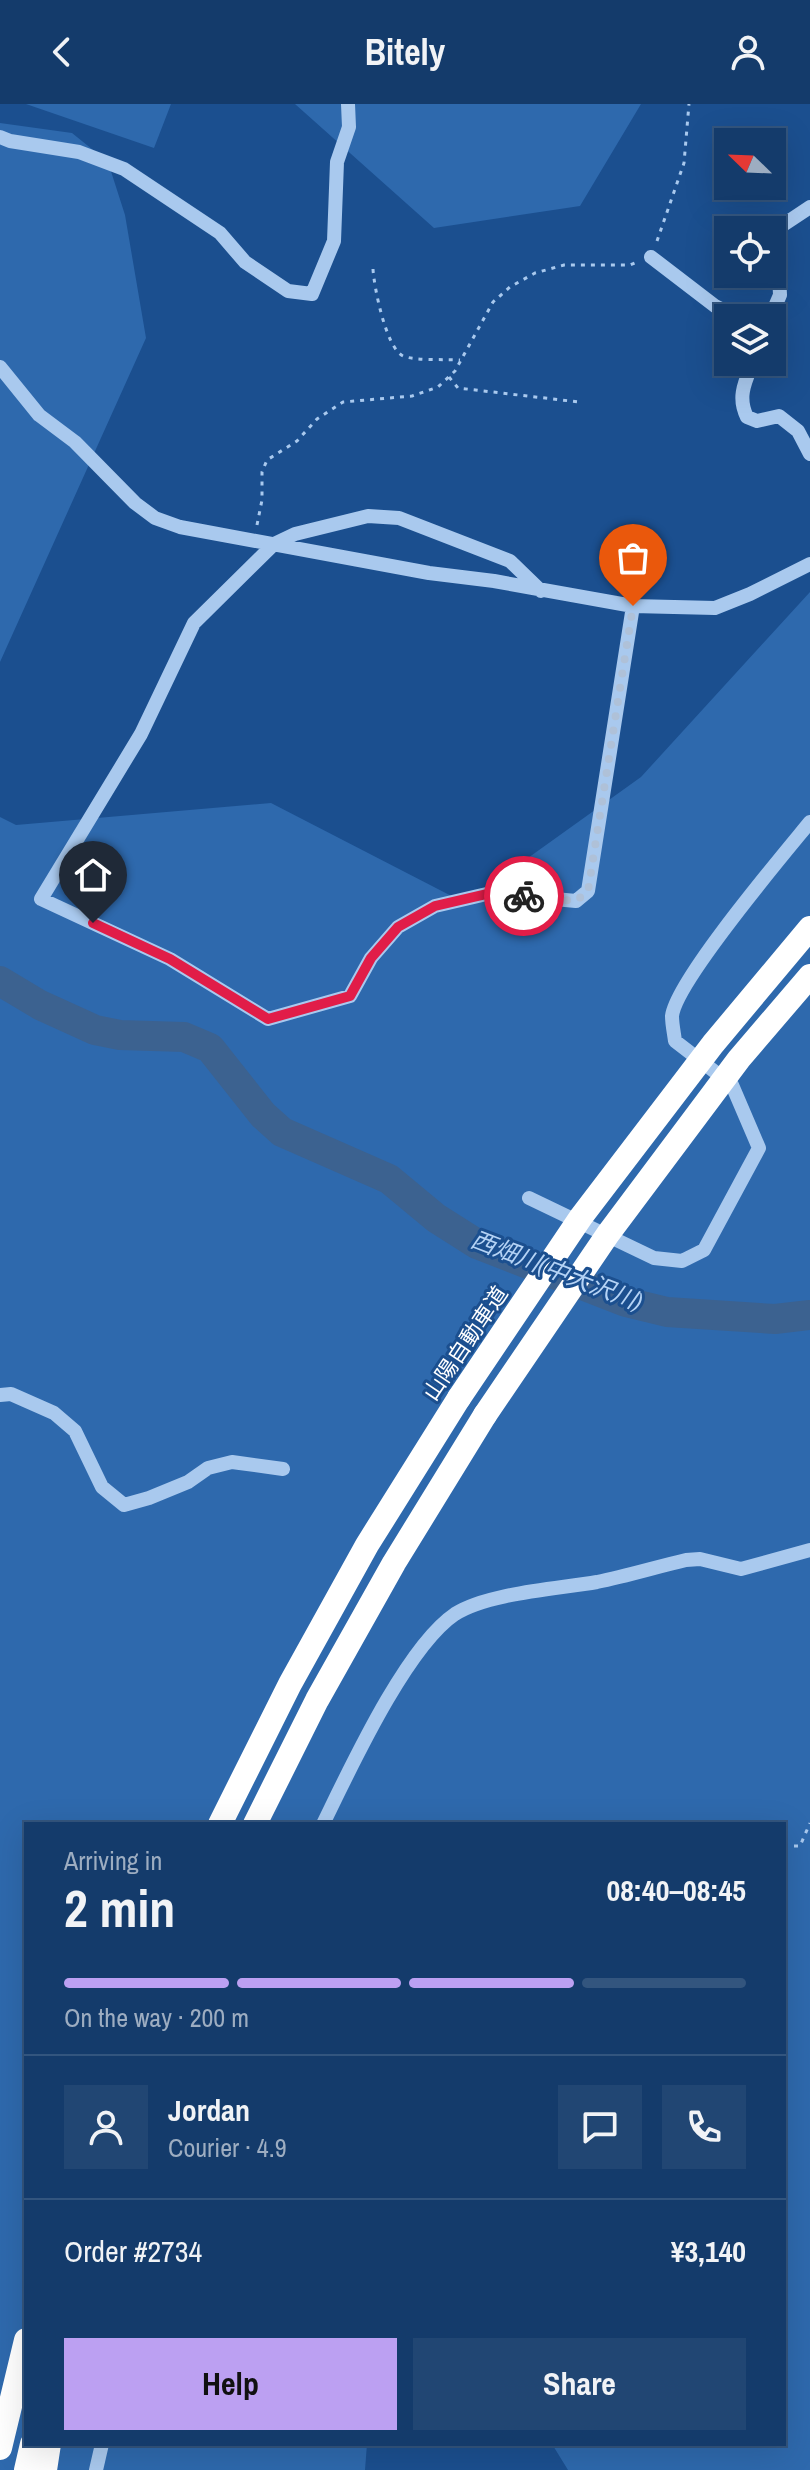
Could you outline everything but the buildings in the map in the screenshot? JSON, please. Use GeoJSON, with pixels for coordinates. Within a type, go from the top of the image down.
{"type":"FeatureCollection","features":[{"type":"Feature","properties":{"kind":"highway","name":"山陽自動車道"},"geometry":{"type":"LineString","coordinates":[[221,1822],[290,1684],[367,1545],[459,1398],[581,1217],[713,1044],[810,928]]}},
{"type":"Feature","properties":{"kind":"highway"},"geometry":{"type":"LineString","coordinates":[[256,1822],[317,1700],[363,1618],[485,1415],[608,1234],[739,1059],[810,976]]}},
{"type":"Feature","properties":{"kind":"highway"},"geometry":{"type":"LineString","coordinates":[[0,2405],[24,2332]]}},
{"type":"Feature","properties":{"kind":"highway"},"geometry":{"type":"LineString","coordinates":[[0,2448],[24,2348]]}},
{"type":"Feature","properties":{"kind":"highway"},"geometry":{"type":"LineString","coordinates":[[26,2470],[32,2446]]}},
{"type":"Feature","properties":{"kind":"highway"},"geometry":{"type":"LineString","coordinates":[[45,2470],[49,2446]]}},
{"type":"Feature","properties":{"kind":"street"},"geometry":{"type":"LineString","coordinates":[[0,137],[79,152],[124,169],[220,233],[245,262],[288,291],[312,294],[334,241],[337,162],[349,127],[348,104]]}},
{"type":"Feature","properties":{"kind":"street"},"geometry":{"type":"LineString","coordinates":[[776,304],[780,295],[777,229],[810,207]]}},
{"type":"Feature","properties":{"kind":"street"},"geometry":{"type":"LineString","coordinates":[[651,257],[714,305]]}},
{"type":"Feature","properties":{"kind":"street"},"geometry":{"type":"LineString","coordinates":[[0,367],[39,415],[75,442],[135,503],[155,518],[180,527],[429,573],[494,581],[633,606],[715,608],[810,564]]}},
{"type":"Feature","properties":{"kind":"street"},"geometry":{"type":"LineString","coordinates":[[747,376],[741,392],[742,407],[747,417],[757,421],[779,416],[798,431],[810,454]]}},
{"type":"Feature","properties":{"kind":"street"},"geometry":{"type":"LineString","coordinates":[[541,591],[510,561],[399,518],[368,516],[295,534],[274,544],[194,623],[141,734],[41,899],[170,959],[268,1019],[350,996],[371,958],[398,927],[435,906],[491,893],[576,901],[588,891],[633,606]]}},
{"type":"Feature","properties":{"kind":"street"},"geometry":{"type":"LineString","coordinates":[[529,1198],[654,1258],[682,1261],[704,1250],[759,1148],[732,1085],[675,1041],[672,1015],[685,984],[810,822]]}},
{"type":"Feature","properties":{"kind":"street"},"geometry":{"type":"LineString","coordinates":[[0,1395],[11,1394],[54,1413],[75,1431],[102,1487],[124,1505],[188,1482],[208,1468],[232,1462],[283,1469]]}},
{"type":"Feature","properties":{"kind":"street"},"geometry":{"type":"LineString","coordinates":[[324,1822],[384,1707],[418,1651],[433,1632],[457,1613],[488,1601],[601,1581],[686,1560],[700,1559],[741,1569],[810,1550]]}},
{"type":"Feature","properties":{"kind":"street"},"geometry":{"type":"LineString","coordinates":[[96,2470],[102,2446]]}},
{"type":"Feature","properties":{"kind":"path"},"geometry":{"type":"LineString","coordinates":[[255,541],[262,500],[262,472],[267,460],[297,441],[317,419],[343,402],[412,396],[438,387],[462,360],[493,302],[510,287],[535,273],[564,265],[630,265],[651,257],[684,163],[689,104]]}},
{"type":"Feature","properties":{"kind":"path"},"geometry":{"type":"LineString","coordinates":[[373,269],[392,347],[404,357],[462,360]]}},
{"type":"Feature","properties":{"kind":"path"},"geometry":{"type":"LineString","coordinates":[[449,377],[458,388],[579,402]]}},
{"type":"Feature","properties":{"kind":"path"},"geometry":{"type":"LineString","coordinates":[[786,1846],[800,1846],[810,1823]]}},
{"type":"Feature","properties":{"kind":"shaded area"},"geometry":{"type":"Polygon","coordinates":[[[26,104],[171,104],[154,148],[26,104]]]}},
{"type":"Feature","properties":{"kind":"shaded area"},"geometry":{"type":"Polygon","coordinates":[[[295,104],[641,104],[580,206],[434,228],[295,104]]]}},
{"type":"Feature","properties":{"kind":"shaded area"},"geometry":{"type":"Polygon","coordinates":[[[0,123],[72,133],[108,162],[125,215],[146,338],[0,662],[0,123]]]}},
{"type":"Feature","properties":{"kind":"shaded area"},"geometry":{"type":"Polygon","coordinates":[[[810,592],[810,2470],[568,2470],[553,2446],[786,2446],[786,1822],[24,1822],[24,2446],[367,2446],[365,2470],[0,2470],[0,817],[16,825],[271,803],[465,903],[641,777],[810,592]]]}},
{"type":"Feature","properties":{"kind":"waterway","name":"西畑川(中大沢川)"},"geometry":{"type":"LineString","coordinates":[[0,981],[40,1005],[95,1030],[120,1035],[184,1037],[210,1048],[263,1115],[282,1132],[389,1179],[436,1218],[477,1244],[626,1302],[667,1312],[775,1319],[810,1315]]}},
{"type":"Feature","properties":{"kind":"way so far"},"geometry":{"type":"LineString","coordinates":[[524,896],[576,901],[588,891],[633,606]]}},
{"type":"Feature","properties":{"kind":"route"},"geometry":{"type":"LineString","coordinates":[[93,923],[170,959],[268,1019],[350,996],[371,958],[398,927],[435,906],[491,893],[524,896]]}}]}
